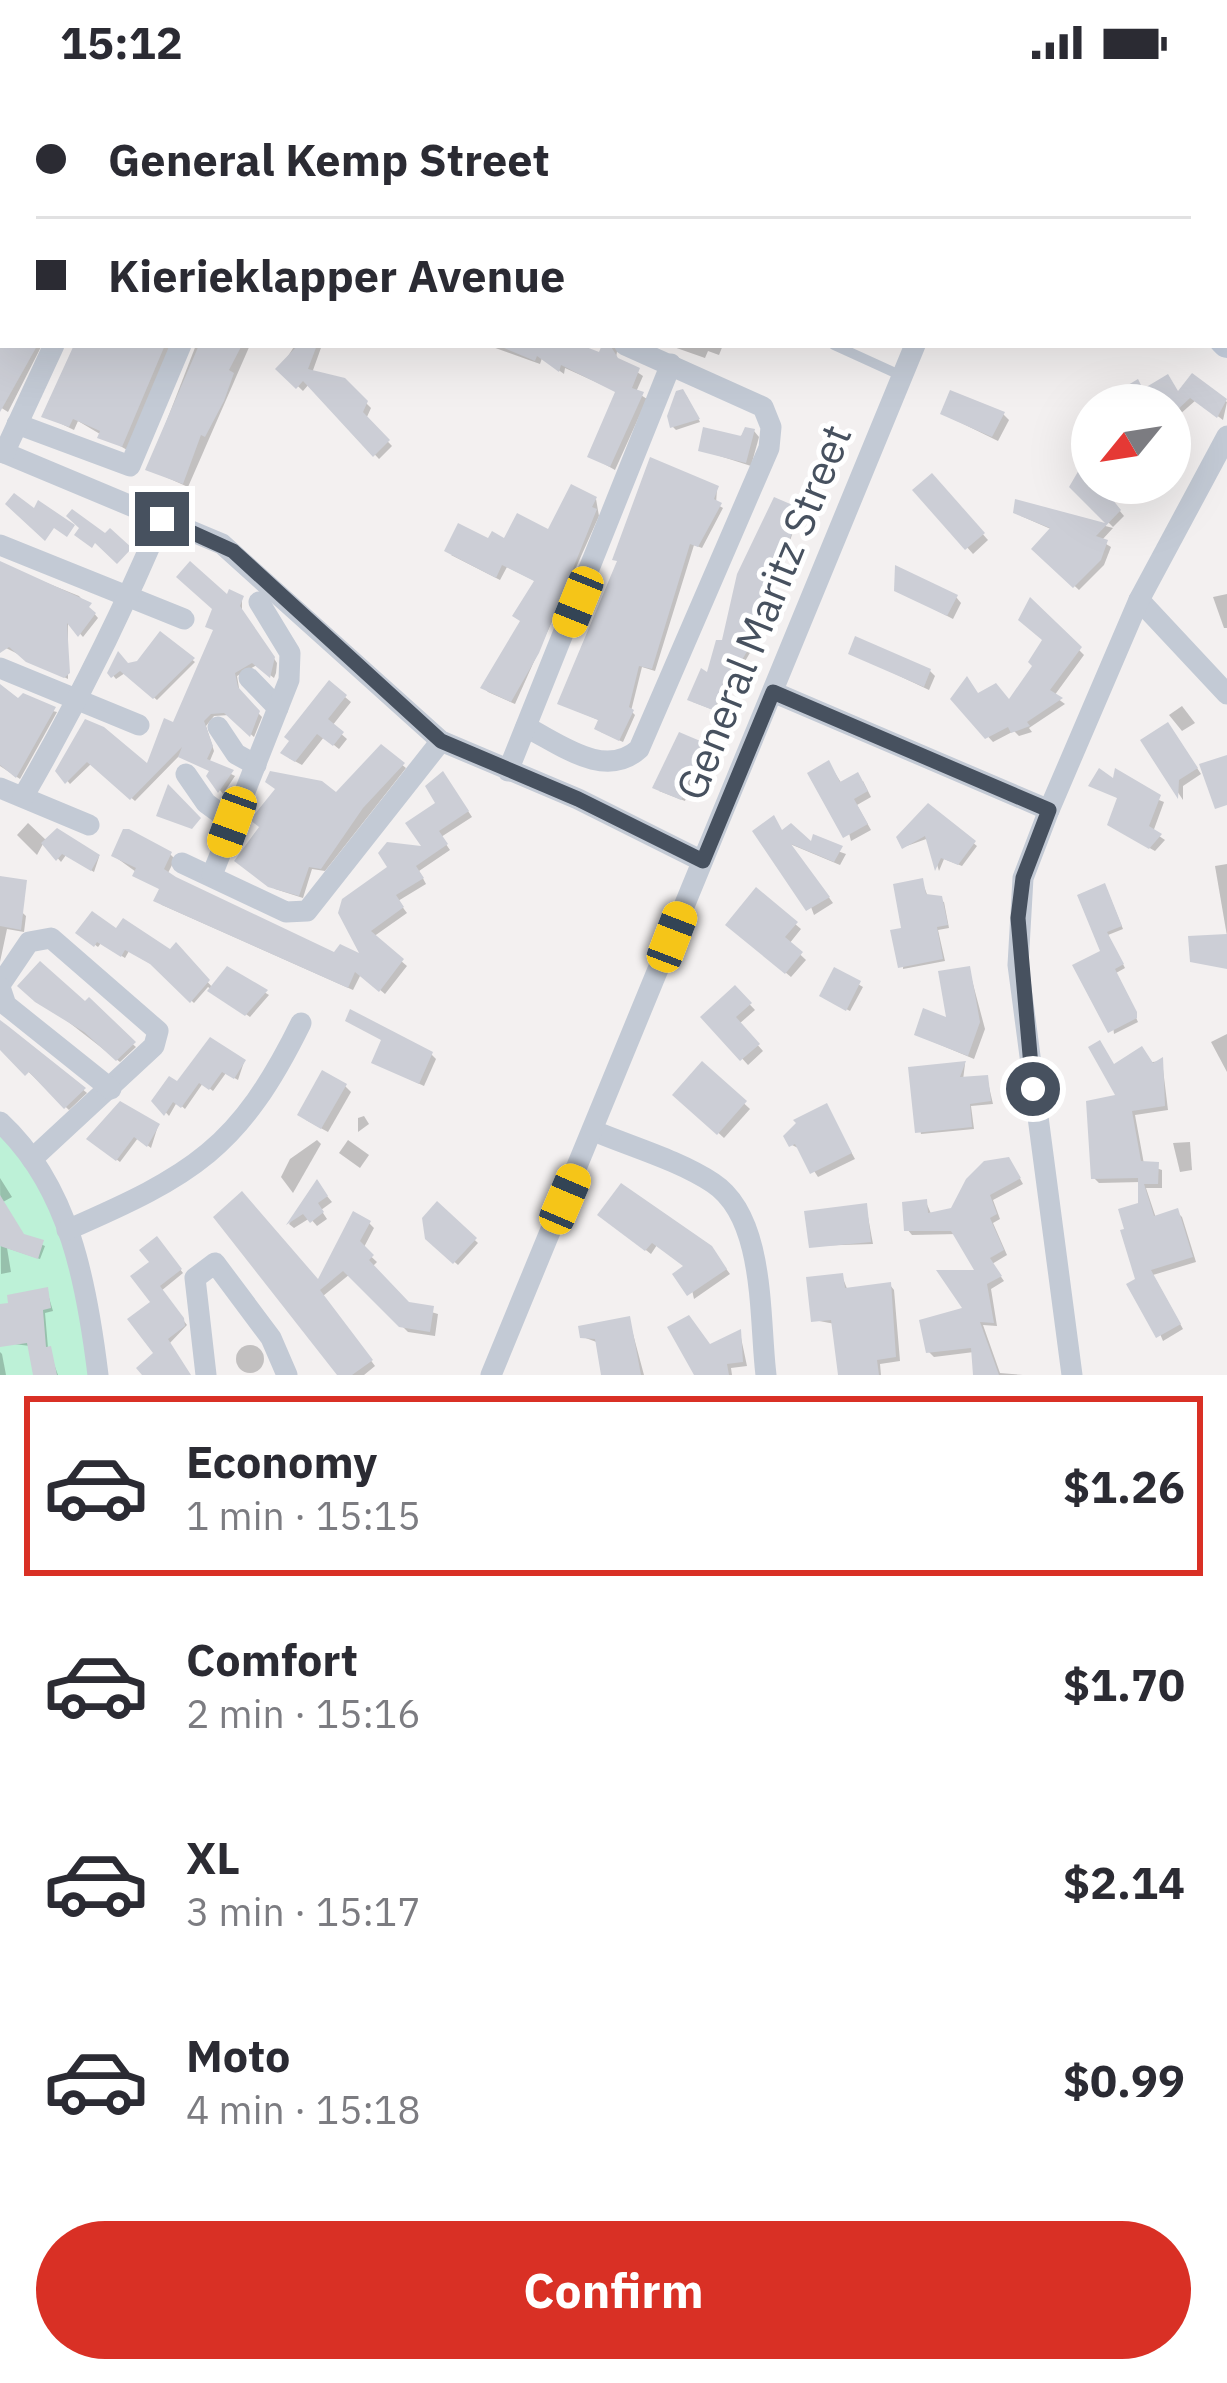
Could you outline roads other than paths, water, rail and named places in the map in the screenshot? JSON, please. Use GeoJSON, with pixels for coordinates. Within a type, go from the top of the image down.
{"type":"FeatureCollection","features":[{"type":"Feature","properties":{"kind":"street"},"geometry":{"type":"LineString","coordinates":[[53,348],[2,452],[233,551],[441,741],[703,861]]}},
{"type":"Feature","properties":{"kind":"street"},"geometry":{"type":"LineString","coordinates":[[17,424],[130,466],[180,348]]}},
{"type":"Feature","properties":{"kind":"street"},"geometry":{"type":"LineString","coordinates":[[526,728],[597,762],[624,760],[639,749],[770,448],[772,428],[763,407],[632,348]]}},
{"type":"Feature","properties":{"kind":"street","name":"General Maritz Street"},"geometry":{"type":"LineString","coordinates":[[491,1375],[914,348]]}},
{"type":"Feature","properties":{"kind":"street"},"geometry":{"type":"LineString","coordinates":[[508,771],[671,364]]}},
{"type":"Feature","properties":{"kind":"street"},"geometry":{"type":"LineString","coordinates":[[1072,1375],[1017,940],[1023,878],[1139,600],[1227,436]]}},
{"type":"Feature","properties":{"kind":"street"},"geometry":{"type":"LineString","coordinates":[[23,797],[80,699],[98,648],[127,600],[162,519]]}},
{"type":"Feature","properties":{"kind":"street"},"geometry":{"type":"LineString","coordinates":[[0,545],[127,600],[184,619]]}},
{"type":"Feature","properties":{"kind":"street"},"geometry":{"type":"LineString","coordinates":[[1139,600],[1227,694]]}},
{"type":"Feature","properties":{"kind":"street"},"geometry":{"type":"LineString","coordinates":[[212,875],[289,680],[290,653],[259,602]]}},
{"type":"Feature","properties":{"kind":"street"},"geometry":{"type":"LineString","coordinates":[[0,668],[139,725]]}},
{"type":"Feature","properties":{"kind":"street"},"geometry":{"type":"LineString","coordinates":[[249,678],[278,708]]}},
{"type":"Feature","properties":{"kind":"street"},"geometry":{"type":"LineString","coordinates":[[773,692],[1049,810]]}},
{"type":"Feature","properties":{"kind":"street"},"geometry":{"type":"LineString","coordinates":[[218,727],[236,754],[256,765]]}},
{"type":"Feature","properties":{"kind":"street"},"geometry":{"type":"LineString","coordinates":[[182,862],[286,912],[307,910],[441,741]]}},
{"type":"Feature","properties":{"kind":"street"},"geometry":{"type":"LineString","coordinates":[[186,773],[206,803],[232,822]]}},
{"type":"Feature","properties":{"kind":"street"},"geometry":{"type":"LineString","coordinates":[[0,788],[89,825]]}},
{"type":"Feature","properties":{"kind":"street"},"geometry":{"type":"LineString","coordinates":[[32,1159],[111,1089],[154,1046],[158,1031],[152,1021],[51,938],[29,942],[0,986],[6,1005],[111,1089]]}},
{"type":"Feature","properties":{"kind":"street"},"geometry":{"type":"LineString","coordinates":[[68,1230],[177,1176],[230,1137],[262,1094],[301,1023]]}},
{"type":"Feature","properties":{"kind":"street"},"geometry":{"type":"LineString","coordinates":[[0,1122],[32,1159],[68,1230],[86,1285],[98,1375]]}},
{"type":"Feature","properties":{"kind":"street"},"geometry":{"type":"LineString","coordinates":[[594,1131],[697,1174],[728,1195],[749,1241],[766,1375]]}},
{"type":"Feature","properties":{"kind":"street"},"geometry":{"type":"LineString","coordinates":[[206,1375],[195,1278],[215,1263],[272,1337],[287,1375]]}},
{"type":"Feature","properties":{"kind":"lane"},"geometry":{"type":"LineString","coordinates":[[841,348],[903,376]]}}]}
